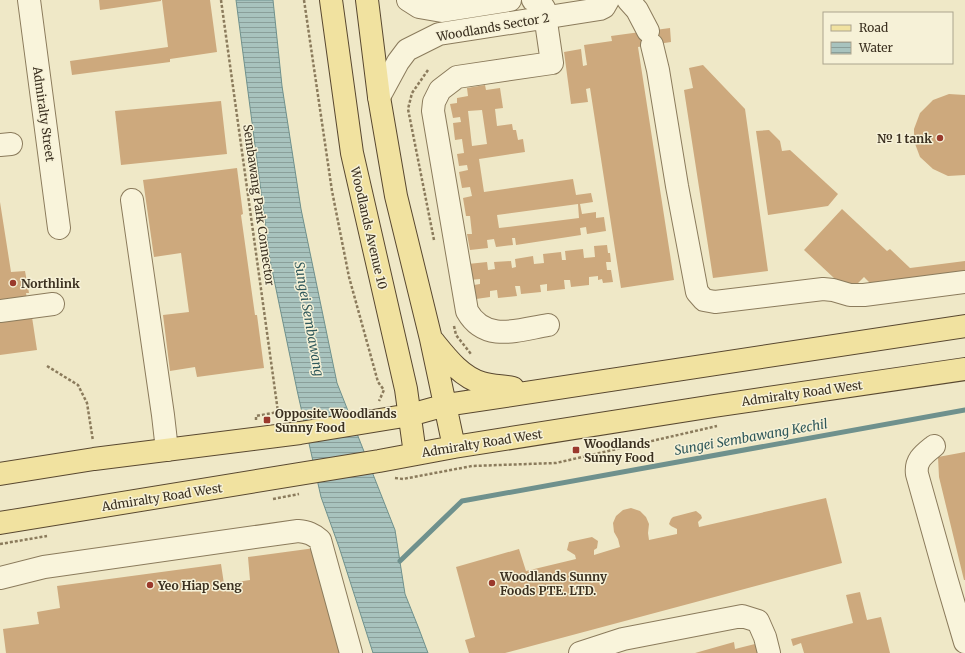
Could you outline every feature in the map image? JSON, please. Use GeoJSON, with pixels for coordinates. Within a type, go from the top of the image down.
{"type":"FeatureCollection","features":[{"type":"Feature","properties":{"kind":"main road","name":"Woodlands Avenue 10"},"geometry":{"type":"LineString","coordinates":[[331,0],[352,153],[400,359],[415,454]]}},
{"type":"Feature","properties":{"kind":"main road"},"geometry":{"type":"LineString","coordinates":[[367,0],[379,97],[396,196],[432,339],[440,387],[446,405],[454,447]]}},
{"type":"Feature","properties":{"kind":"main road"},"geometry":{"type":"LineString","coordinates":[[0,474],[94,459],[300,434],[377,411],[410,415],[446,405],[965,326]]}},
{"type":"Feature","properties":{"kind":"main road"},"geometry":{"type":"LineString","coordinates":[[432,339],[454,366],[481,383],[536,391]]}},
{"type":"Feature","properties":{"kind":"main road","name":"Admiralty Road West"},"geometry":{"type":"LineString","coordinates":[[0,523],[302,474],[385,469],[415,454],[454,447],[714,406],[965,369]]}},
{"type":"Feature","properties":{"kind":"street","name":"Admiralty Street"},"geometry":{"type":"LineString","coordinates":[[29,0],[59,228]]}},
{"type":"Feature","properties":{"kind":"street","name":"Woodlands Sector 2"},"geometry":{"type":"LineString","coordinates":[[408,0],[419,7],[442,11],[510,0]]}},
{"type":"Feature","properties":{"kind":"street"},"geometry":{"type":"LineString","coordinates":[[533,0],[540,3],[544,8],[552,63],[457,77],[440,90],[434,102],[433,111],[467,311],[473,320],[488,330],[500,332],[548,325]]}},
{"type":"Feature","properties":{"kind":"street","name":"Woodlands Sector 2"},"geometry":{"type":"LineString","coordinates":[[379,97],[398,62],[407,50],[439,34],[600,9],[604,7],[608,0]]}},
{"type":"Feature","properties":{"kind":"street"},"geometry":{"type":"LineString","coordinates":[[628,0],[637,10],[650,38],[658,70],[677,186],[697,292],[704,300],[715,302],[823,289],[850,295],[864,295],[965,282]]}},
{"type":"Feature","properties":{"kind":"street"},"geometry":{"type":"LineString","coordinates":[[132,200],[167,450]]}},
{"type":"Feature","properties":{"kind":"street"},"geometry":{"type":"LineString","coordinates":[[0,311],[53,304]]}},
{"type":"Feature","properties":{"kind":"street"},"geometry":{"type":"LineString","coordinates":[[934,446],[920,459],[916,467],[917,474],[965,642]]}},
{"type":"Feature","properties":{"kind":"street"},"geometry":{"type":"LineString","coordinates":[[0,578],[44,567],[298,531],[307,532],[320,540],[351,653]]}},
{"type":"Feature","properties":{"kind":"street"},"geometry":{"type":"LineString","coordinates":[[580,653],[623,639],[742,616],[758,621],[765,637],[769,653]]}},
{"type":"Feature","properties":{"kind":"path","name":"Sembawang Park Connector"},"geometry":{"type":"LineString","coordinates":[[222,0],[278,412]]}},
{"type":"Feature","properties":{"kind":"path"},"geometry":{"type":"LineString","coordinates":[[304,0],[332,191],[349,277],[378,382],[384,390],[377,411]]}},
{"type":"Feature","properties":{"kind":"path"},"geometry":{"type":"LineString","coordinates":[[428,70],[412,93],[408,109],[434,241]]}},
{"type":"Feature","properties":{"kind":"path"},"geometry":{"type":"LineString","coordinates":[[453,322],[456,336],[475,358]]}},
{"type":"Feature","properties":{"kind":"path"},"geometry":{"type":"LineString","coordinates":[[47,366],[78,385],[87,403],[94,448],[94,459]]}},
{"type":"Feature","properties":{"kind":"path"},"geometry":{"type":"LineString","coordinates":[[385,469],[402,479],[472,466],[556,464],[666,437],[720,426]]}},
{"type":"Feature","properties":{"kind":"water","name":"Sungei Sembawang"},"geometry":{"type":"Polygon","coordinates":[[[236,0],[273,0],[282,86],[301,209],[337,383],[395,530],[405,594],[428,653],[373,653],[339,547],[321,497],[270,260],[236,0]]]}},
{"type":"Feature","properties":{"kind":"building"},"geometry":{"type":"Polygon","coordinates":[[[99,0],[161,0],[161,1],[100,10],[99,0]]]}},
{"type":"Feature","properties":{"kind":"building"},"geometry":{"type":"Polygon","coordinates":[[[162,0],[210,0],[217,52],[170,59],[170,62],[72,75],[70,61],[168,47],[162,0]]]}},
{"type":"Feature","properties":{"kind":"building"},"geometry":{"type":"Polygon","coordinates":[[[670,28],[671,42],[638,47],[674,280],[621,288],[590,88],[586,89],[588,102],[571,104],[564,52],[581,49],[583,66],[587,65],[584,45],[612,41],[611,36],[670,28]]]}},
{"type":"Feature","properties":{"kind":"building"},"geometry":{"type":"Polygon","coordinates":[[[703,65],[745,109],[768,271],[713,278],[684,90],[693,88],[689,68],[703,65]]]}},
{"type":"Feature","properties":{"kind":"building"},"geometry":{"type":"Polygon","coordinates":[[[485,85],[486,90],[500,88],[503,108],[495,109],[497,126],[512,124],[513,130],[516,130],[518,140],[523,139],[525,152],[479,159],[484,192],[573,179],[576,195],[591,193],[593,202],[580,204],[582,214],[596,212],[596,218],[604,217],[606,231],[587,234],[586,227],[580,228],[581,235],[516,245],[515,238],[512,238],[513,245],[496,247],[494,239],[487,240],[488,248],[470,250],[467,234],[472,234],[470,216],[466,216],[463,198],[472,196],[470,187],[462,188],[459,172],[468,170],[467,165],[459,166],[457,154],[464,153],[462,139],[455,140],[453,123],[461,122],[460,117],[453,118],[450,104],[457,103],[457,98],[468,96],[467,88],[485,85]],[[482,110],[468,111],[472,146],[487,144],[482,110]],[[578,204],[497,215],[499,228],[579,218],[578,204]]]}},
{"type":"Feature","properties":{"kind":"building","name":"№ 1 tank"},"geometry":{"type":"Polygon","coordinates":[[[949,94],[965,95],[965,175],[948,176],[933,169],[920,157],[914,141],[914,129],[920,113],[933,100],[949,94]]]}},
{"type":"Feature","properties":{"kind":"building"},"geometry":{"type":"Polygon","coordinates":[[[221,101],[227,154],[121,165],[115,111],[221,101]]]}},
{"type":"Feature","properties":{"kind":"building"},"geometry":{"type":"Polygon","coordinates":[[[769,130],[780,141],[782,151],[790,150],[838,194],[828,206],[768,215],[756,131],[769,130]]]}},
{"type":"Feature","properties":{"kind":"building"},"geometry":{"type":"Polygon","coordinates":[[[237,168],[243,214],[241,215],[264,368],[197,377],[195,367],[170,371],[163,315],[189,312],[181,253],[154,257],[143,180],[237,168]]]}},
{"type":"Feature","properties":{"kind":"building","name":"Northlink"},"geometry":{"type":"Polygon","coordinates":[[[0,202],[11,272],[25,271],[29,293],[26,293],[28,304],[30,304],[37,350],[0,355],[0,202]]]}},
{"type":"Feature","properties":{"kind":"building"},"geometry":{"type":"Polygon","coordinates":[[[842,209],[887,251],[890,249],[910,268],[965,261],[965,275],[873,286],[864,277],[849,292],[804,250],[842,209]]]}},
{"type":"Feature","properties":{"kind":"building"},"geometry":{"type":"Polygon","coordinates":[[[607,245],[611,262],[606,262],[607,270],[611,270],[613,282],[603,283],[602,279],[598,280],[598,276],[589,277],[589,285],[571,287],[570,280],[564,280],[565,289],[547,291],[547,284],[540,285],[541,292],[521,294],[520,286],[515,286],[517,296],[498,298],[497,290],[490,291],[490,297],[476,299],[474,285],[480,284],[480,279],[470,280],[468,264],[487,262],[488,270],[495,269],[494,262],[511,261],[512,268],[516,267],[515,259],[533,256],[534,264],[544,263],[543,254],[561,252],[562,260],[566,260],[565,251],[583,249],[584,258],[595,257],[594,246],[607,245]]]}},
{"type":"Feature","properties":{"kind":"building"},"geometry":{"type":"Polygon","coordinates":[[[965,452],[964,580],[939,477],[938,457],[965,452]]]}},
{"type":"Feature","properties":{"kind":"building"},"geometry":{"type":"Polygon","coordinates":[[[826,498],[842,563],[505,653],[469,653],[465,640],[475,637],[456,567],[519,549],[526,571],[576,559],[575,555],[567,550],[569,542],[592,537],[598,541],[597,548],[594,550],[594,555],[620,547],[614,532],[613,523],[616,516],[623,510],[631,508],[640,511],[646,517],[649,524],[649,540],[677,534],[677,529],[669,524],[671,519],[673,517],[696,511],[702,518],[698,522],[699,527],[826,498]]]}},
{"type":"Feature","properties":{"kind":"building"},"geometry":{"type":"Polygon","coordinates":[[[315,548],[345,653],[6,653],[3,629],[39,624],[37,612],[60,608],[57,586],[221,564],[224,584],[250,580],[248,557],[315,548]]]}},
{"type":"Feature","properties":{"kind":"building"},"geometry":{"type":"Polygon","coordinates":[[[860,592],[867,620],[881,617],[890,653],[804,653],[801,643],[793,646],[791,639],[853,623],[846,595],[860,592]]]}},
{"type":"Feature","properties":{"kind":"building"},"geometry":{"type":"Polygon","coordinates":[[[734,642],[735,649],[755,644],[758,653],[695,653],[734,642]]]}},
{"type":"Feature","properties":{"kind":"waterway","name":"Sungei Sembawang Kechil"},"geometry":{"type":"LineString","coordinates":[[400,561],[462,501],[965,410]]}},
{"type":"Feature","properties":{"kind":"place","name":"№ 1 tank"},"geometry":{"type":"Point","coordinates":[940,138]}},
{"type":"Feature","properties":{"kind":"place","name":"Northlink"},"geometry":{"type":"Point","coordinates":[13,283]}},
{"type":"Feature","properties":{"kind":"place","name":"Opposite Woodlands Sunny Food"},"geometry":{"type":"Point","coordinates":[267,420]}},
{"type":"Feature","properties":{"kind":"place","name":"Woodlands Sunny Food"},"geometry":{"type":"Point","coordinates":[576,450]}},
{"type":"Feature","properties":{"kind":"place","name":"Woodlands Sunny Foods PTE. LTD."},"geometry":{"type":"Point","coordinates":[492,583]}},
{"type":"Feature","properties":{"kind":"place","name":"Yeo Hiap Seng"},"geometry":{"type":"Point","coordinates":[150,585]}}]}
